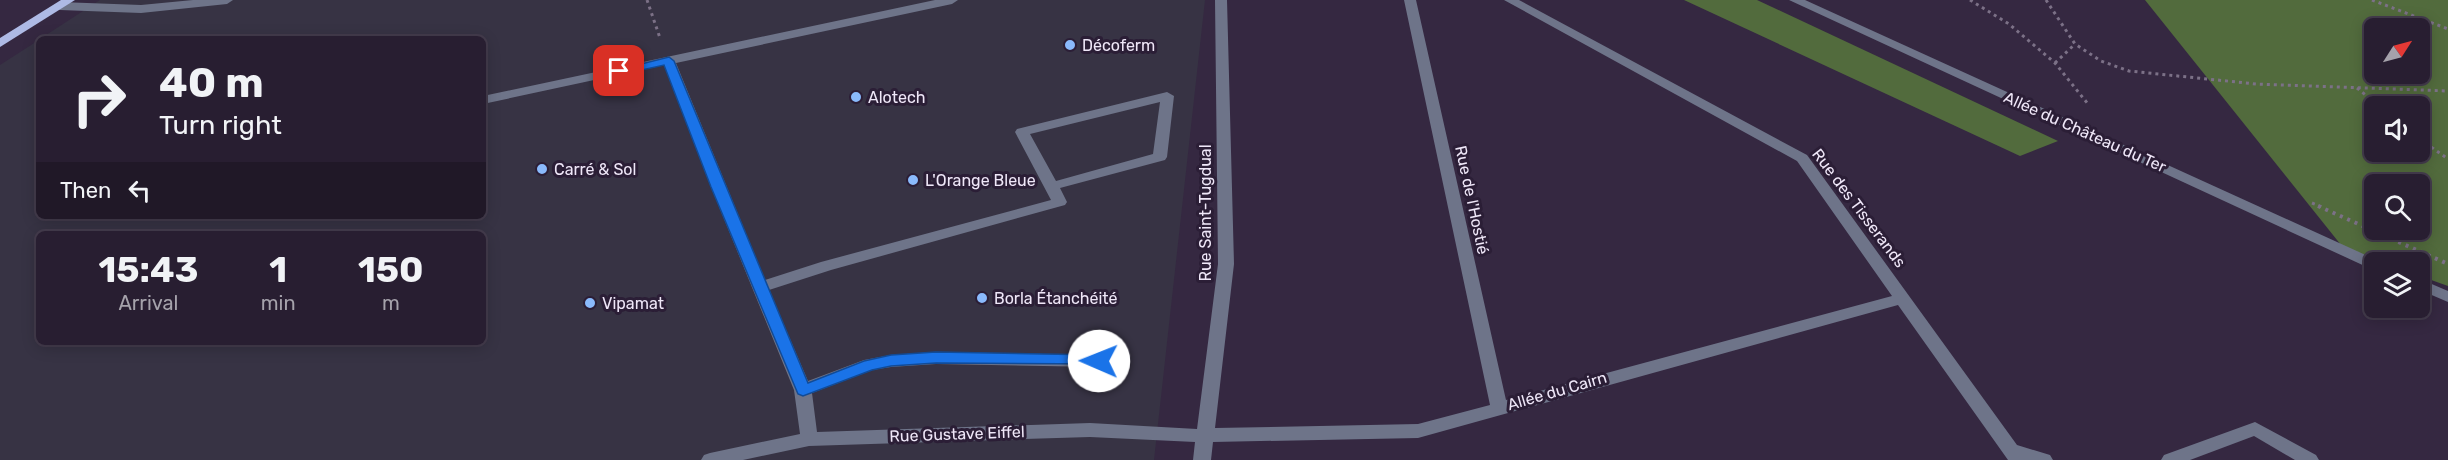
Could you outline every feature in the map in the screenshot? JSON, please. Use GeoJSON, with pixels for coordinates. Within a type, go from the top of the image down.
{"type":"FeatureCollection","features":[{"type":"Feature","properties":{"kind":"main road"},"geometry":{"type":"LineString","coordinates":[[0,43],[64,3]]}},
{"type":"Feature","properties":{"kind":"street"},"geometry":{"type":"LineString","coordinates":[[64,3],[141,9],[226,0]]}},
{"type":"Feature","properties":{"kind":"street"},"geometry":{"type":"LineString","coordinates":[[486,99],[952,0]]}},
{"type":"Feature","properties":{"kind":"street","name":"Rue Saint-Tugdual"},"geometry":{"type":"LineString","coordinates":[[1202,460],[1226,264],[1221,0]]}},
{"type":"Feature","properties":{"kind":"street","name":"Rue de l'Hostié"},"geometry":{"type":"LineString","coordinates":[[1410,0],[1499,408]]}},
{"type":"Feature","properties":{"kind":"street","name":"Rue des Tisserands"},"geometry":{"type":"LineString","coordinates":[[1510,0],[1803,158],[2015,455]]}},
{"type":"Feature","properties":{"kind":"street","name":"Allée du Château du Ter"},"geometry":{"type":"LineString","coordinates":[[1795,0],[2364,259]]}},
{"type":"Feature","properties":{"kind":"street"},"geometry":{"type":"LineString","coordinates":[[669,61],[718,187],[803,390],[809,439]]}},
{"type":"Feature","properties":{"kind":"street"},"geometry":{"type":"LineString","coordinates":[[761,287],[826,266],[1060,201],[1022,132],[1167,96],[1160,157],[1052,186]]}},
{"type":"Feature","properties":{"kind":"street"},"geometry":{"type":"LineString","coordinates":[[2430,289],[2448,297]]}},
{"type":"Feature","properties":{"kind":"street","name":"Allée du Cairn"},"geometry":{"type":"LineString","coordinates":[[1205,435],[1418,431],[1903,298]]}},
{"type":"Feature","properties":{"kind":"street"},"geometry":{"type":"LineString","coordinates":[[803,390],[870,364],[891,361],[936,358],[1099,361]]}},
{"type":"Feature","properties":{"kind":"street","name":"Rue Gustave Eiffel"},"geometry":{"type":"LineString","coordinates":[[710,460],[809,439],[1089,429],[1205,435]]}},
{"type":"Feature","properties":{"kind":"street"},"geometry":{"type":"LineString","coordinates":[[2170,460],[2255,429],[2310,460]]}},
{"type":"Feature","properties":{"kind":"street"},"geometry":{"type":"LineString","coordinates":[[2015,455],[2044,460]]}},
{"type":"Feature","properties":{"kind":"path"},"geometry":{"type":"LineString","coordinates":[[647,0],[669,61]]}},
{"type":"Feature","properties":{"kind":"path"},"geometry":{"type":"LineString","coordinates":[[1970,0],[2009,24],[2055,63],[2088,104]]}},
{"type":"Feature","properties":{"kind":"path"},"geometry":{"type":"LineString","coordinates":[[2046,0],[2075,44],[2101,61],[2129,71],[2256,84],[2448,91]]}},
{"type":"Feature","properties":{"kind":"path"},"geometry":{"type":"LineString","coordinates":[[2372,0],[2448,29]]}},
{"type":"Feature","properties":{"kind":"path"},"geometry":{"type":"LineString","coordinates":[[2055,63],[2075,44]]}},
{"type":"Feature","properties":{"kind":"path"},"geometry":{"type":"LineString","coordinates":[[2357,88],[2367,96]]}},
{"type":"Feature","properties":{"kind":"path"},"geometry":{"type":"LineString","coordinates":[[2430,146],[2448,159]]}},
{"type":"Feature","properties":{"kind":"shaded area"},"geometry":{"type":"Polygon","coordinates":[[[100,0],[1205,0],[1154,460],[0,460],[0,65],[36,42],[36,219],[486,219],[486,36],[45,36],[100,0]]]}},
{"type":"Feature","properties":{"kind":"green space"},"geometry":{"type":"Polygon","coordinates":[[[1684,0],[1757,0],[2058,141],[2020,156],[1684,0]]]}},
{"type":"Feature","properties":{"kind":"green space"},"geometry":{"type":"Polygon","coordinates":[[[2145,0],[2448,0],[2448,286],[2430,280],[2430,252],[2364,252],[2364,256],[2345,250],[2145,0]]]}},
{"type":"Feature","properties":{"kind":"place","name":"Décoferm"},"geometry":{"type":"Point","coordinates":[1070,45]}},
{"type":"Feature","properties":{"kind":"place","name":"Alotech"},"geometry":{"type":"Point","coordinates":[856,97]}},
{"type":"Feature","properties":{"kind":"place","name":"Carré & Sol"},"geometry":{"type":"Point","coordinates":[542,169]}},
{"type":"Feature","properties":{"kind":"place","name":"L'Orange Bleue"},"geometry":{"type":"Point","coordinates":[913,180]}},
{"type":"Feature","properties":{"kind":"place","name":"Borla Étanchéité"},"geometry":{"type":"Point","coordinates":[982,298]}},
{"type":"Feature","properties":{"kind":"place","name":"Vipamat"},"geometry":{"type":"Point","coordinates":[590,303]}},
{"type":"Feature","properties":{"kind":"route"},"geometry":{"type":"LineString","coordinates":[[619,71],[669,61],[718,187],[803,390],[870,364],[891,361],[936,358],[1099,361]]}}]}
